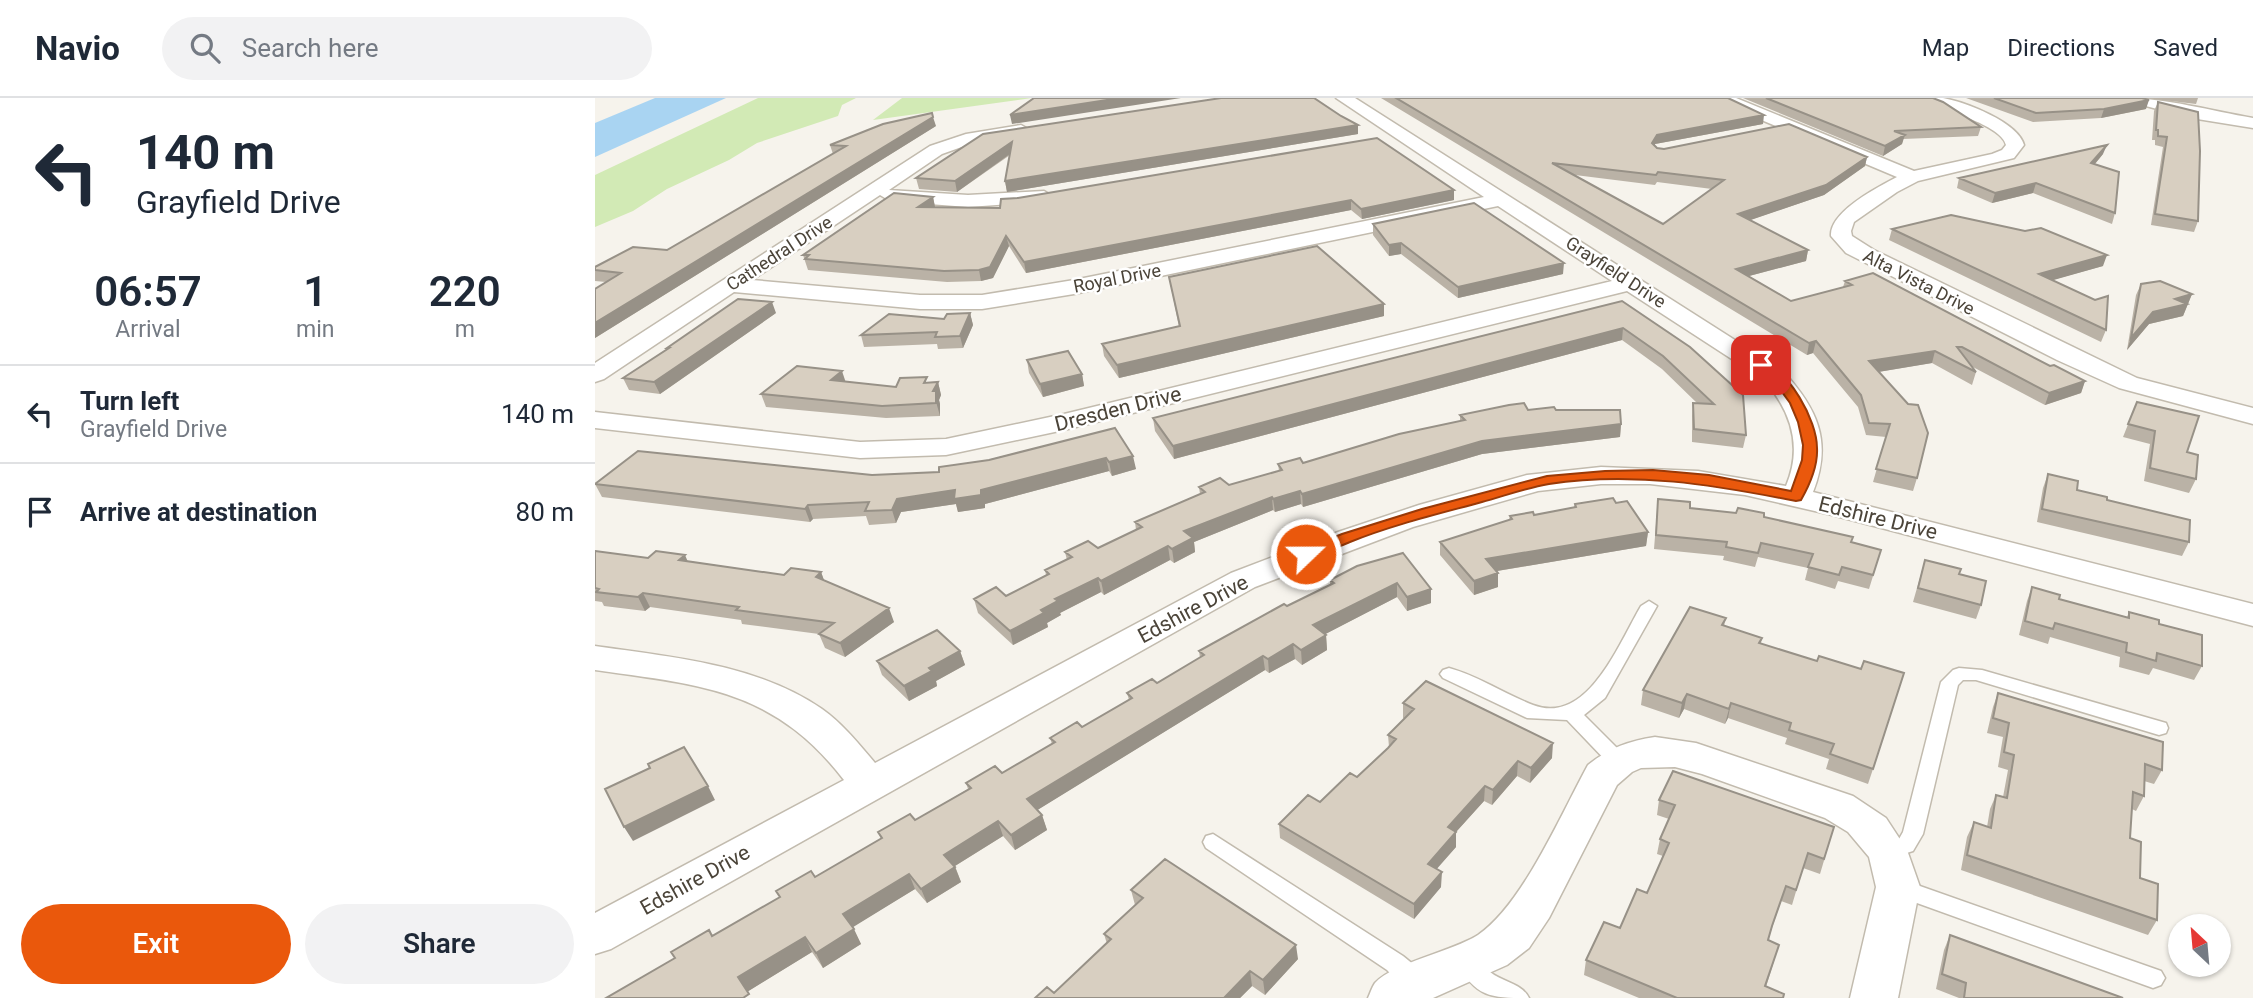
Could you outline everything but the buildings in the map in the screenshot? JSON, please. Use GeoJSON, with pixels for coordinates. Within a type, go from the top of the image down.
{"type":"FeatureCollection","features":[{"type":"Feature","properties":{"kind":"street","name":"Grayfield Drive"},"geometry":{"type":"LineString","coordinates":[[1344,98],[1761,365],[1784,386],[1796,402],[1810,445],[1806,474],[1796,497]]}},
{"type":"Feature","properties":{"kind":"street"},"geometry":{"type":"LineString","coordinates":[[1722,98],[1912,177]]}},
{"type":"Feature","properties":{"kind":"street","name":"Alta Vista Drive"},"geometry":{"type":"LineString","coordinates":[[1928,98],[1996,124],[2013,137],[2015,145],[2008,154],[1997,158],[1912,177],[1890,188],[1847,218],[1839,233],[1843,241],[1866,256],[2107,374],[2161,393],[2253,416]]}},
{"type":"Feature","properties":{"kind":"street"},"geometry":{"type":"LineString","coordinates":[[2133,98],[2191,113],[2253,123]]}},
{"type":"Feature","properties":{"kind":"street"},"geometry":{"type":"LineString","coordinates":[[1764,131],[1790,126]]}},
{"type":"Feature","properties":{"kind":"street","name":"Cathedral Drive"},"geometry":{"type":"LineString","coordinates":[[595,374],[936,150],[966,139],[1040,127]]}},
{"type":"Feature","properties":{"kind":"street"},"geometry":{"type":"LineString","coordinates":[[1372,140],[1401,135]]}},
{"type":"Feature","properties":{"kind":"street"},"geometry":{"type":"LineString","coordinates":[[871,193],[987,201],[1020,200],[1067,193]]}},
{"type":"Feature","properties":{"kind":"street","name":"Royal Drive"},"geometry":{"type":"LineString","coordinates":[[727,285],[940,303],[982,302],[1074,287],[1502,199]]}},
{"type":"Feature","properties":{"kind":"street","name":"Dresden Drive"},"geometry":{"type":"LineString","coordinates":[[595,421],[860,450],[946,447],[1065,422],[1632,283]]}},
{"type":"Feature","properties":{"kind":"street","name":"Edshire Drive"},"geometry":{"type":"LineString","coordinates":[[595,935],[1243,580],[1348,537],[1547,480],[1605,475],[1709,479],[1796,497],[2253,615]]}},
{"type":"Feature","properties":{"kind":"street"},"geometry":{"type":"LineString","coordinates":[[595,657],[683,671],[755,690],[808,718],[843,751],[870,785]]}},
{"type":"Feature","properties":{"kind":"street"},"geometry":{"type":"LineString","coordinates":[[1403,991],[1469,962],[1501,944],[1521,924],[1538,899],[1598,780],[1619,762],[1649,753],[1699,757],[1855,815],[1870,827],[1893,869],[1874,998]]}},
{"type":"Feature","properties":{"kind":"lane"},"geometry":{"type":"LineString","coordinates":[[1449,674],[1534,713],[1572,714],[1599,693],[1649,606]]}},
{"type":"Feature","properties":{"kind":"lane"},"geometry":{"type":"LineString","coordinates":[[2153,978],[1893,869],[1913,834],[1950,682],[1959,674],[1976,674],[2159,728]]}},
{"type":"Feature","properties":{"kind":"lane"},"geometry":{"type":"LineString","coordinates":[[1572,714],[1619,762]]}},
{"type":"Feature","properties":{"kind":"lane"},"geometry":{"type":"LineString","coordinates":[[1213,842],[1395,963],[1406,972],[1403,991]]}},
{"type":"Feature","properties":{"kind":"lane"},"geometry":{"type":"LineString","coordinates":[[1469,962],[1480,979],[1517,998]]}},
{"type":"Feature","properties":{"kind":"green space"},"geometry":{"type":"Polygon","coordinates":[[[758,98],[856,98],[842,105],[838,116],[757,143],[729,160],[667,189],[633,211],[595,227],[595,175],[758,98]]]}},
{"type":"Feature","properties":{"kind":"green space"},"geometry":{"type":"Polygon","coordinates":[[[902,98],[1032,98],[873,120],[902,98]]]}},
{"type":"Feature","properties":{"kind":"water"},"geometry":{"type":"Polygon","coordinates":[[[655,98],[726,98],[595,157],[595,123],[655,98]]]}},
{"type":"Feature","properties":{"kind":"route"},"geometry":{"type":"LineString","coordinates":[[1306,554],[1348,537],[1427,512],[1547,480],[1605,475],[1653,475],[1709,479],[1796,497],[1810,460],[1805,422],[1796,402],[1784,386],[1761,365]]}}]}
